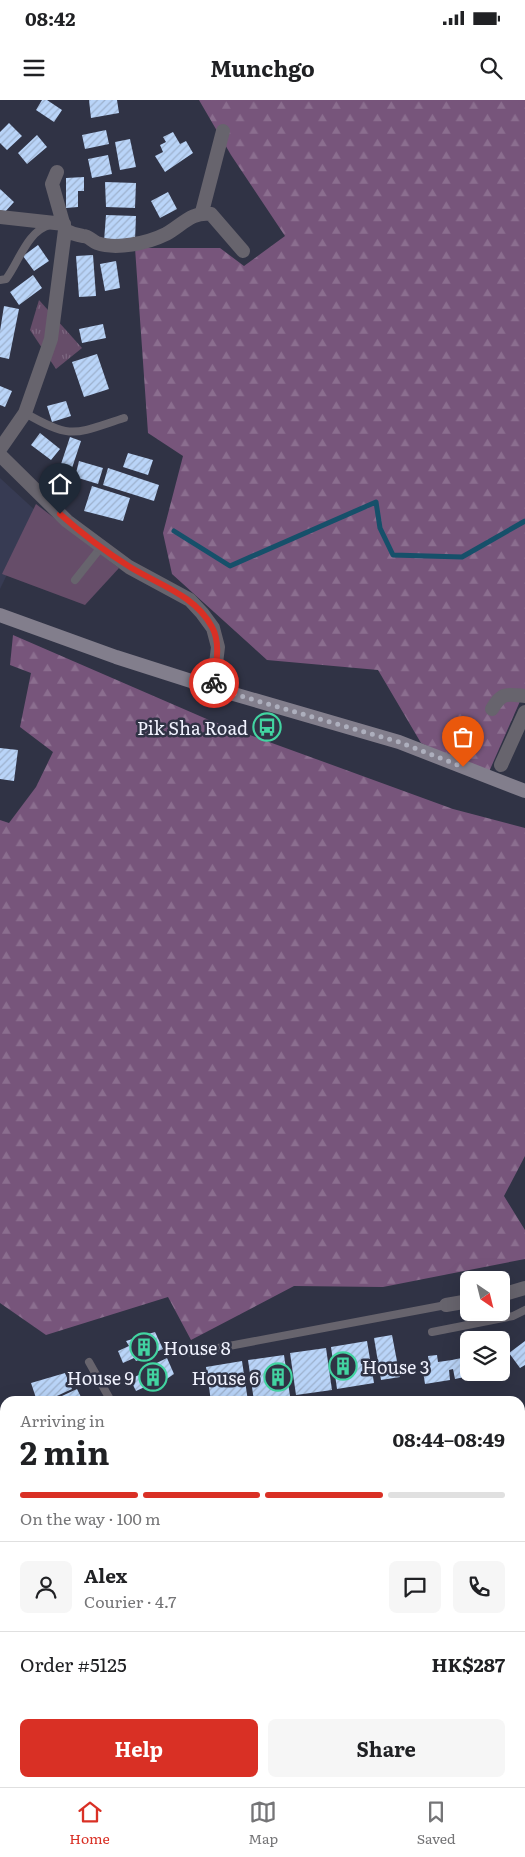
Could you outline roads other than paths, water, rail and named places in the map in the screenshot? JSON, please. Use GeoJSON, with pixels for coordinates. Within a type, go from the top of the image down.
{"type":"FeatureCollection","features":[{"type":"Feature","properties":{"kind":"main road"},"geometry":{"type":"LineString","coordinates":[[0,614],[116,657],[213,688],[399,742],[525,791]]}},
{"type":"Feature","properties":{"kind":"street"},"geometry":{"type":"LineString","coordinates":[[202,212],[223,131]]}},
{"type":"Feature","properties":{"kind":"street"},"geometry":{"type":"LineString","coordinates":[[0,448],[25,413],[51,340],[65,227],[52,184],[57,172]]}},
{"type":"Feature","properties":{"kind":"street"},"geometry":{"type":"LineString","coordinates":[[0,218],[65,227],[78,237],[91,238],[97,243],[127,246],[167,234],[179,224],[202,212],[210,214],[243,251]]}},
{"type":"Feature","properties":{"kind":"street"},"geometry":{"type":"LineString","coordinates":[[0,455],[60,514],[129,566],[190,600],[202,612],[213,628],[218,647],[213,688]]}},
{"type":"Feature","properties":{"kind":"street"},"geometry":{"type":"LineString","coordinates":[[492,709],[499,697],[508,694],[525,696]]}},
{"type":"Feature","properties":{"kind":"street"},"geometry":{"type":"LineString","coordinates":[[500,765],[525,712]]}},
{"type":"Feature","properties":{"kind":"street"},"geometry":{"type":"LineString","coordinates":[[510,1292],[525,1288]]}},
{"type":"Feature","properties":{"kind":"street"},"geometry":{"type":"LineString","coordinates":[[446,1306],[460,1303]]}},
{"type":"Feature","properties":{"kind":"lane"},"geometry":{"type":"LineString","coordinates":[[0,280],[6,279],[24,247],[40,230],[47,225],[65,227]]}},
{"type":"Feature","properties":{"kind":"lane"},"geometry":{"type":"LineString","coordinates":[[25,413],[52,428],[73,433],[124,418]]}},
{"type":"Feature","properties":{"kind":"lane"},"geometry":{"type":"LineString","coordinates":[[75,580],[102,546]]}},
{"type":"Feature","properties":{"kind":"lane"},"geometry":{"type":"LineString","coordinates":[[192,1353],[446,1306]]}},
{"type":"Feature","properties":{"kind":"lane"},"geometry":{"type":"LineString","coordinates":[[432,1332],[513,1316],[525,1310]]}},
{"type":"Feature","properties":{"kind":"lane"},"geometry":{"type":"LineString","coordinates":[[89,1362],[108,1396]]}},
{"type":"Feature","properties":{"kind":"waterway"},"geometry":{"type":"LineString","coordinates":[[174,531],[230,566],[376,502],[380,528],[393,555],[462,557],[525,521]]}},
{"type":"Feature","properties":{"kind":"place","name":"Pik Sha Road"},"geometry":{"type":"Point","coordinates":[267,727]}},
{"type":"Feature","properties":{"kind":"place","name":"House 8"},"geometry":{"type":"Point","coordinates":[144,1347]}},
{"type":"Feature","properties":{"kind":"place","name":"House 3"},"geometry":{"type":"Point","coordinates":[343,1366]}},
{"type":"Feature","properties":{"kind":"place","name":"House 9"},"geometry":{"type":"Point","coordinates":[153,1377]}},
{"type":"Feature","properties":{"kind":"place","name":"House 6"},"geometry":{"type":"Point","coordinates":[278,1377]}}]}
